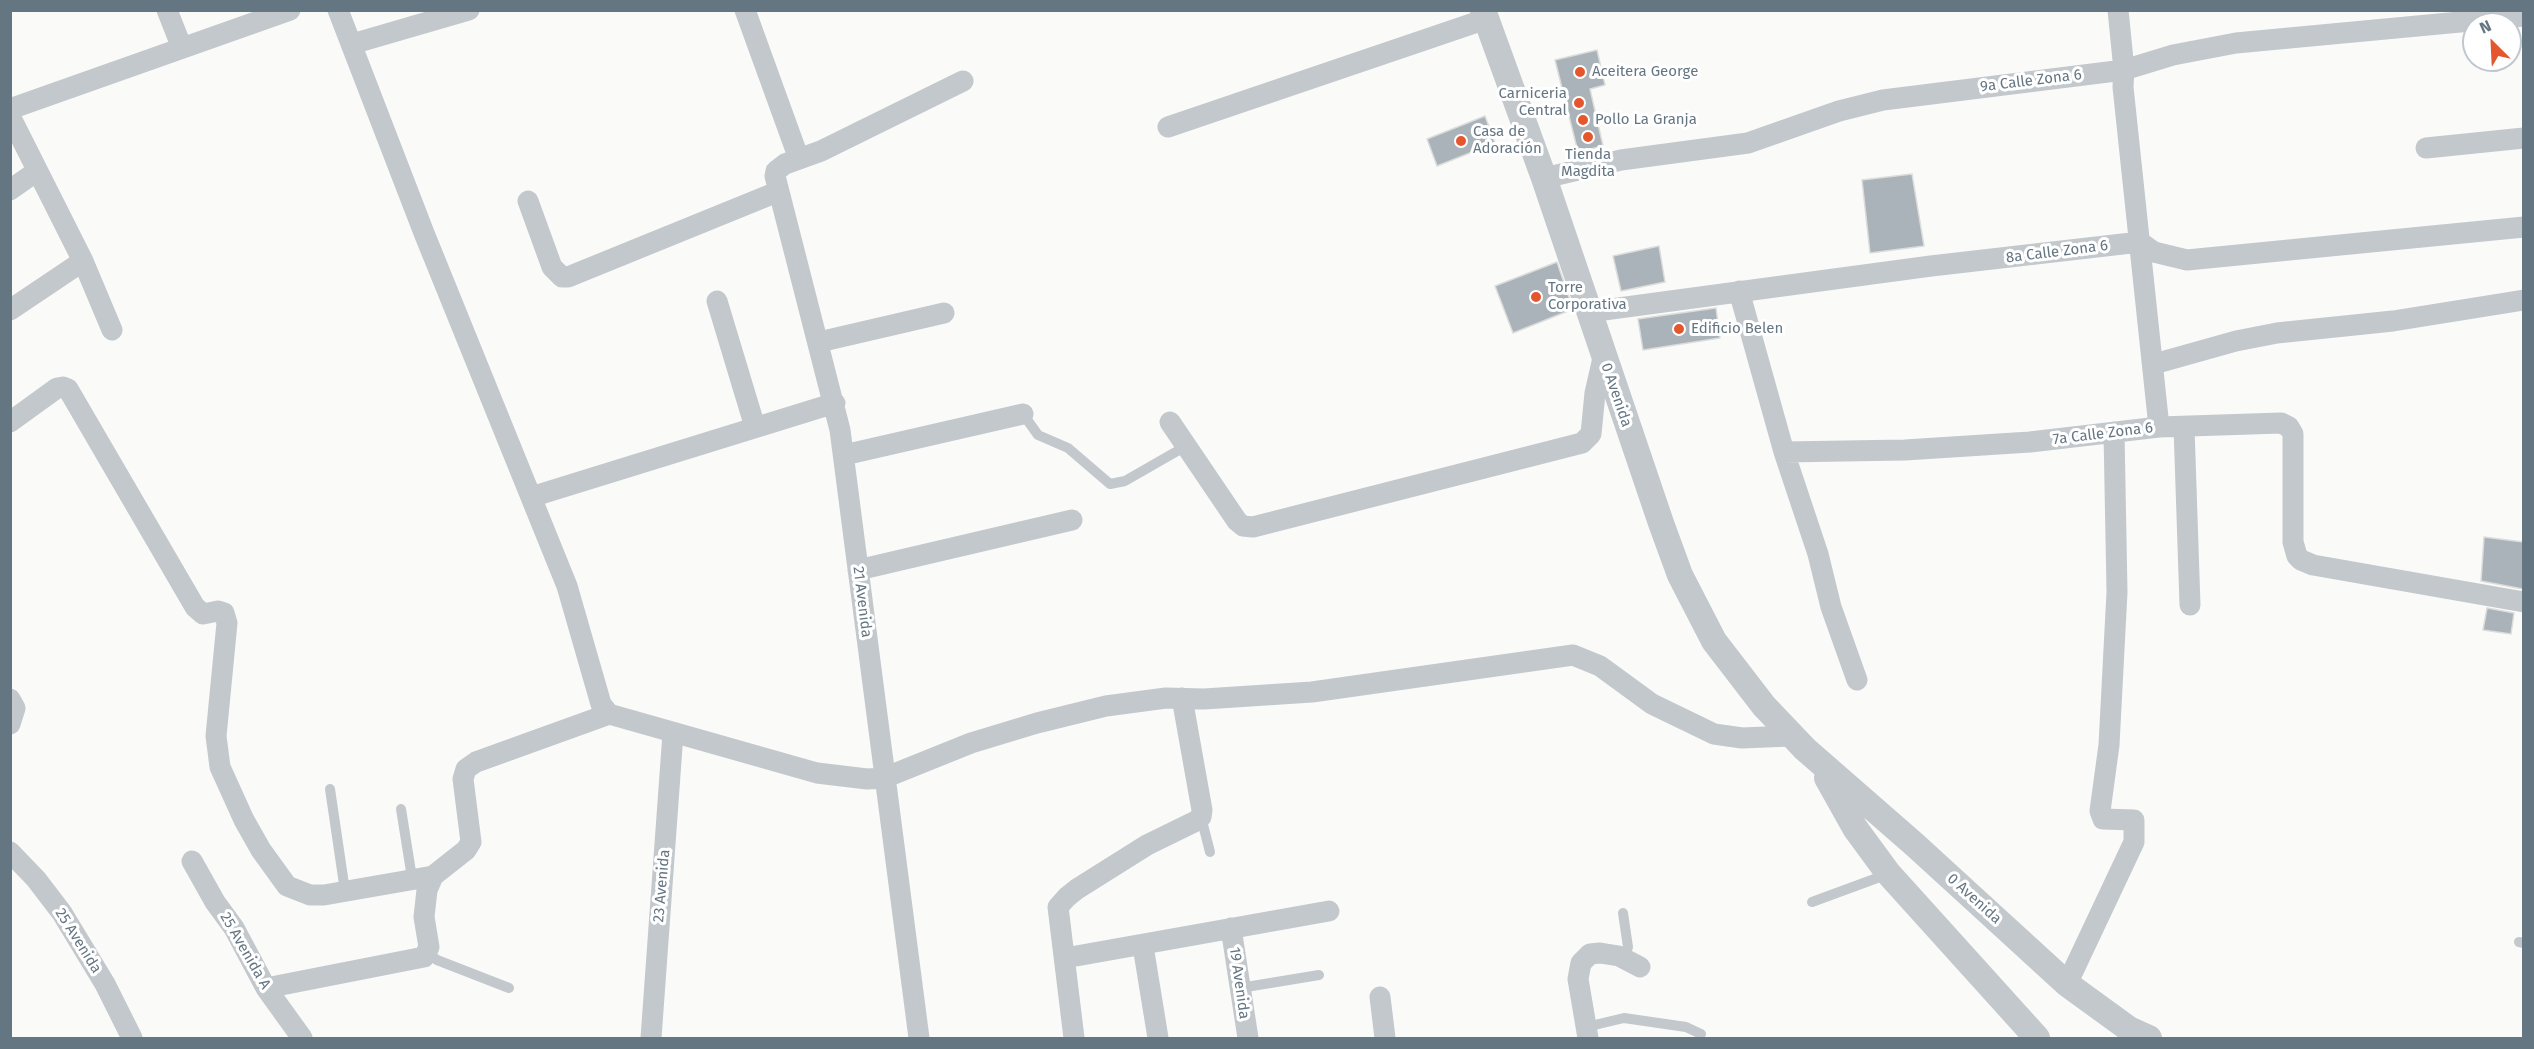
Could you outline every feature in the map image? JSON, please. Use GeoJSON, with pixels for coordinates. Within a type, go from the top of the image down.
{"type":"FeatureCollection","features":[{"type":"Feature","properties":{"kind":"street"},"geometry":{"type":"LineString","coordinates":[[167,10],[182,48]]}},
{"type":"Feature","properties":{"kind":"street"},"geometry":{"type":"LineString","coordinates":[[10,109],[290,10]]}},
{"type":"Feature","properties":{"kind":"street"},"geometry":{"type":"LineString","coordinates":[[338,10],[424,233],[567,586],[601,704],[609,714],[817,773],[867,779],[884,778],[971,743],[1037,723],[1106,706],[1166,698],[1312,692],[1573,655],[1600,666],[1652,704],[1714,734],[1798,743]]}},
{"type":"Feature","properties":{"kind":"street"},"geometry":{"type":"LineString","coordinates":[[352,44],[469,10]]}},
{"type":"Feature","properties":{"kind":"street"},"geometry":{"type":"LineString","coordinates":[[745,10],[799,159]]}},
{"type":"Feature","properties":{"kind":"street"},"geometry":{"type":"LineString","coordinates":[[2118,10],[2124,69],[2123,87],[2159,427]]}},
{"type":"Feature","properties":{"kind":"street"},"geometry":{"type":"LineString","coordinates":[[1168,128],[1485,15]]}},
{"type":"Feature","properties":{"kind":"street","name":"0 Avenida"},"geometry":{"type":"LineString","coordinates":[[1485,15],[1544,178],[1676,564],[1700,618],[1741,679],[1826,776],[1855,828],[1888,873],[2037,1038]]}},
{"type":"Feature","properties":{"kind":"street","name":"9a Calle Zona 6"},"geometry":{"type":"LineString","coordinates":[[1544,178],[1621,160],[1748,143],[1839,111],[1883,100],[2124,69],[2173,55],[2236,43],[2523,16]]}},
{"type":"Feature","properties":{"kind":"street"},"geometry":{"type":"LineString","coordinates":[[528,201],[552,267],[561,277],[567,277],[777,182],[785,164],[821,151],[963,81]]}},
{"type":"Feature","properties":{"kind":"street"},"geometry":{"type":"LineString","coordinates":[[10,116],[83,261],[112,330]]}},
{"type":"Feature","properties":{"kind":"street"},"geometry":{"type":"LineString","coordinates":[[2426,148],[2523,138]]}},
{"type":"Feature","properties":{"kind":"street"},"geometry":{"type":"LineString","coordinates":[[10,190],[37,171]]}},
{"type":"Feature","properties":{"kind":"street","name":"21 Avenida"},"geometry":{"type":"LineString","coordinates":[[777,182],[835,403],[844,455],[919,1038]]}},
{"type":"Feature","properties":{"kind":"street"},"geometry":{"type":"LineString","coordinates":[[2140,242],[2154,252],[2187,260],[2523,227]]}},
{"type":"Feature","properties":{"kind":"street","name":"8a Calle Zona 6"},"geometry":{"type":"LineString","coordinates":[[1589,312],[1739,291],[2140,242]]}},
{"type":"Feature","properties":{"kind":"street"},"geometry":{"type":"LineString","coordinates":[[10,310],[83,261]]}},
{"type":"Feature","properties":{"kind":"street"},"geometry":{"type":"LineString","coordinates":[[1739,291],[1784,452],[1818,554],[1831,607],[1857,680]]}},
{"type":"Feature","properties":{"kind":"street"},"geometry":{"type":"LineString","coordinates":[[2154,364],[2236,341],[2277,333],[2393,321],[2523,300]]}},
{"type":"Feature","properties":{"kind":"street"},"geometry":{"type":"LineString","coordinates":[[717,301],[755,427]]}},
{"type":"Feature","properties":{"kind":"street"},"geometry":{"type":"LineString","coordinates":[[819,342],[944,313]]}},
{"type":"Feature","properties":{"kind":"street"},"geometry":{"type":"LineString","coordinates":[[1170,422],[1237,520],[1243,526],[1253,527],[1581,443],[1591,434],[1595,393],[1604,358]]}},
{"type":"Feature","properties":{"kind":"street"},"geometry":{"type":"LineString","coordinates":[[10,422],[57,388],[63,387],[71,391],[195,607],[203,614],[218,611],[226,616],[216,736],[217,754],[227,786],[244,820],[261,850],[287,886],[310,895],[422,877],[470,846],[471,837],[463,779],[464,773],[471,764],[609,714]]}},
{"type":"Feature","properties":{"kind":"street"},"geometry":{"type":"LineString","coordinates":[[531,497],[835,403]]}},
{"type":"Feature","properties":{"kind":"street"},"geometry":{"type":"LineString","coordinates":[[844,455],[1023,414]]}},
{"type":"Feature","properties":{"kind":"street","name":"7a Calle Zona 6"},"geometry":{"type":"LineString","coordinates":[[1784,452],[1905,450],[2030,442],[2159,427],[2281,423],[2289,427],[2293,434],[2293,542],[2297,556],[2306,564],[2523,602]]}},
{"type":"Feature","properties":{"kind":"street"},"geometry":{"type":"LineString","coordinates":[[2184,426],[2190,605]]}},
{"type":"Feature","properties":{"kind":"street"},"geometry":{"type":"LineString","coordinates":[[2067,984],[2134,842],[2134,820],[2103,819],[2100,812],[2109,745],[2117,592],[2114,432]]}},
{"type":"Feature","properties":{"kind":"street"},"geometry":{"type":"LineString","coordinates":[[858,570],[1072,520]]}},
{"type":"Feature","properties":{"kind":"street"},"geometry":{"type":"LineString","coordinates":[[10,699],[15,708],[10,724]]}},
{"type":"Feature","properties":{"kind":"street"},"geometry":{"type":"LineString","coordinates":[[1074,1038],[1058,915],[1061,903],[1077,889],[1148,845],[1201,817],[1202,810],[1182,699]]}},
{"type":"Feature","properties":{"kind":"street","name":"23 Avenida"},"geometry":{"type":"LineString","coordinates":[[651,1038],[673,733]]}},
{"type":"Feature","properties":{"kind":"street","name":"0 Avenida"},"geometry":{"type":"LineString","coordinates":[[1798,743],[2067,984],[2129,1029],[2150,1038]]}},
{"type":"Feature","properties":{"kind":"street","name":"25 Avenida"},"geometry":{"type":"LineString","coordinates":[[10,852],[36,879],[62,913],[105,984],[132,1038]]}},
{"type":"Feature","properties":{"kind":"street","name":"25 Avenida A"},"geometry":{"type":"LineString","coordinates":[[192,861],[215,902],[234,928],[266,988],[303,1038]]}},
{"type":"Feature","properties":{"kind":"street"},"geometry":{"type":"LineString","coordinates":[[266,988],[419,959],[428,953],[422,877]]}},
{"type":"Feature","properties":{"kind":"street"},"geometry":{"type":"LineString","coordinates":[[1065,958],[1143,946],[1329,911]]}},
{"type":"Feature","properties":{"kind":"street","name":"19 Avenida"},"geometry":{"type":"LineString","coordinates":[[1231,928],[1248,1038]]}},
{"type":"Feature","properties":{"kind":"street"},"geometry":{"type":"LineString","coordinates":[[1143,946],[1158,1038]]}},
{"type":"Feature","properties":{"kind":"street"},"geometry":{"type":"LineString","coordinates":[[1587,1033],[1578,980],[1581,963],[1585,957],[1594,952],[1620,956],[1640,967]]}},
{"type":"Feature","properties":{"kind":"street"},"geometry":{"type":"LineString","coordinates":[[1380,997],[1385,1038]]}},
{"type":"Feature","properties":{"kind":"lane"},"geometry":{"type":"LineString","coordinates":[[1023,414],[1038,435],[1068,448],[1110,484],[1125,481],[1186,446]]}},
{"type":"Feature","properties":{"kind":"lane"},"geometry":{"type":"LineString","coordinates":[[330,789],[345,891]]}},
{"type":"Feature","properties":{"kind":"lane"},"geometry":{"type":"LineString","coordinates":[[401,809],[422,877]]}},
{"type":"Feature","properties":{"kind":"lane"},"geometry":{"type":"LineString","coordinates":[[1201,817],[1210,852]]}},
{"type":"Feature","properties":{"kind":"lane"},"geometry":{"type":"LineString","coordinates":[[1812,902],[1888,873]]}},
{"type":"Feature","properties":{"kind":"lane"},"geometry":{"type":"LineString","coordinates":[[1620,956],[1628,950],[1623,913]]}},
{"type":"Feature","properties":{"kind":"lane"},"geometry":{"type":"LineString","coordinates":[[428,953],[437,960],[509,988]]}},
{"type":"Feature","properties":{"kind":"lane"},"geometry":{"type":"LineString","coordinates":[[1240,988],[1319,975]]}},
{"type":"Feature","properties":{"kind":"lane"},"geometry":{"type":"LineString","coordinates":[[1587,1033],[1624,1018],[1686,1027],[1701,1034]]}},
{"type":"Feature","properties":{"kind":"building"},"geometry":{"type":"Polygon","coordinates":[[[1597,50],[1605,85],[1590,89],[1603,146],[1578,152],[1555,60],[1597,50]]]}},
{"type":"Feature","properties":{"kind":"building","name":"Casa de Adoración"},"geometry":{"type":"Polygon","coordinates":[[[1485,116],[1495,143],[1437,166],[1427,139],[1485,116]]]}},
{"type":"Feature","properties":{"kind":"building"},"geometry":{"type":"Polygon","coordinates":[[[1912,174],[1924,246],[1870,253],[1862,180],[1912,174]]]}},
{"type":"Feature","properties":{"kind":"building"},"geometry":{"type":"Polygon","coordinates":[[[1659,246],[1665,282],[1621,291],[1613,256],[1659,246]]]}},
{"type":"Feature","properties":{"kind":"building","name":"Torre Corporativa"},"geometry":{"type":"Polygon","coordinates":[[[1557,262],[1573,309],[1513,333],[1495,286],[1557,262]]]}},
{"type":"Feature","properties":{"kind":"building","name":"Edificio Belen"},"geometry":{"type":"Polygon","coordinates":[[[1716,308],[1720,338],[1643,350],[1638,319],[1716,308]]]}},
{"type":"Feature","properties":{"kind":"building"},"geometry":{"type":"Polygon","coordinates":[[[2484,537],[2523,542],[2523,589],[2481,581],[2484,537]]]}},
{"type":"Feature","properties":{"kind":"building"},"geometry":{"type":"Polygon","coordinates":[[[2487,608],[2514,613],[2511,634],[2483,630],[2487,608]]]}},
{"type":"Feature","properties":{"kind":"place","name":"Aceitera George"},"geometry":{"type":"Point","coordinates":[1580,72]}},
{"type":"Feature","properties":{"kind":"place","name":"Carniceria Central"},"geometry":{"type":"Point","coordinates":[1579,103]}},
{"type":"Feature","properties":{"kind":"place","name":"Pollo La Granja"},"geometry":{"type":"Point","coordinates":[1583,120]}},
{"type":"Feature","properties":{"kind":"place","name":"Tienda Magdita"},"geometry":{"type":"Point","coordinates":[1588,137]}},
{"type":"Feature","properties":{"kind":"place","name":"Casa de Adoración"},"geometry":{"type":"Point","coordinates":[1461,141]}},
{"type":"Feature","properties":{"kind":"place","name":"Torre Corporativa"},"geometry":{"type":"Point","coordinates":[1536,297]}},
{"type":"Feature","properties":{"kind":"place","name":"Edificio Belen"},"geometry":{"type":"Point","coordinates":[1679,329]}}]}
